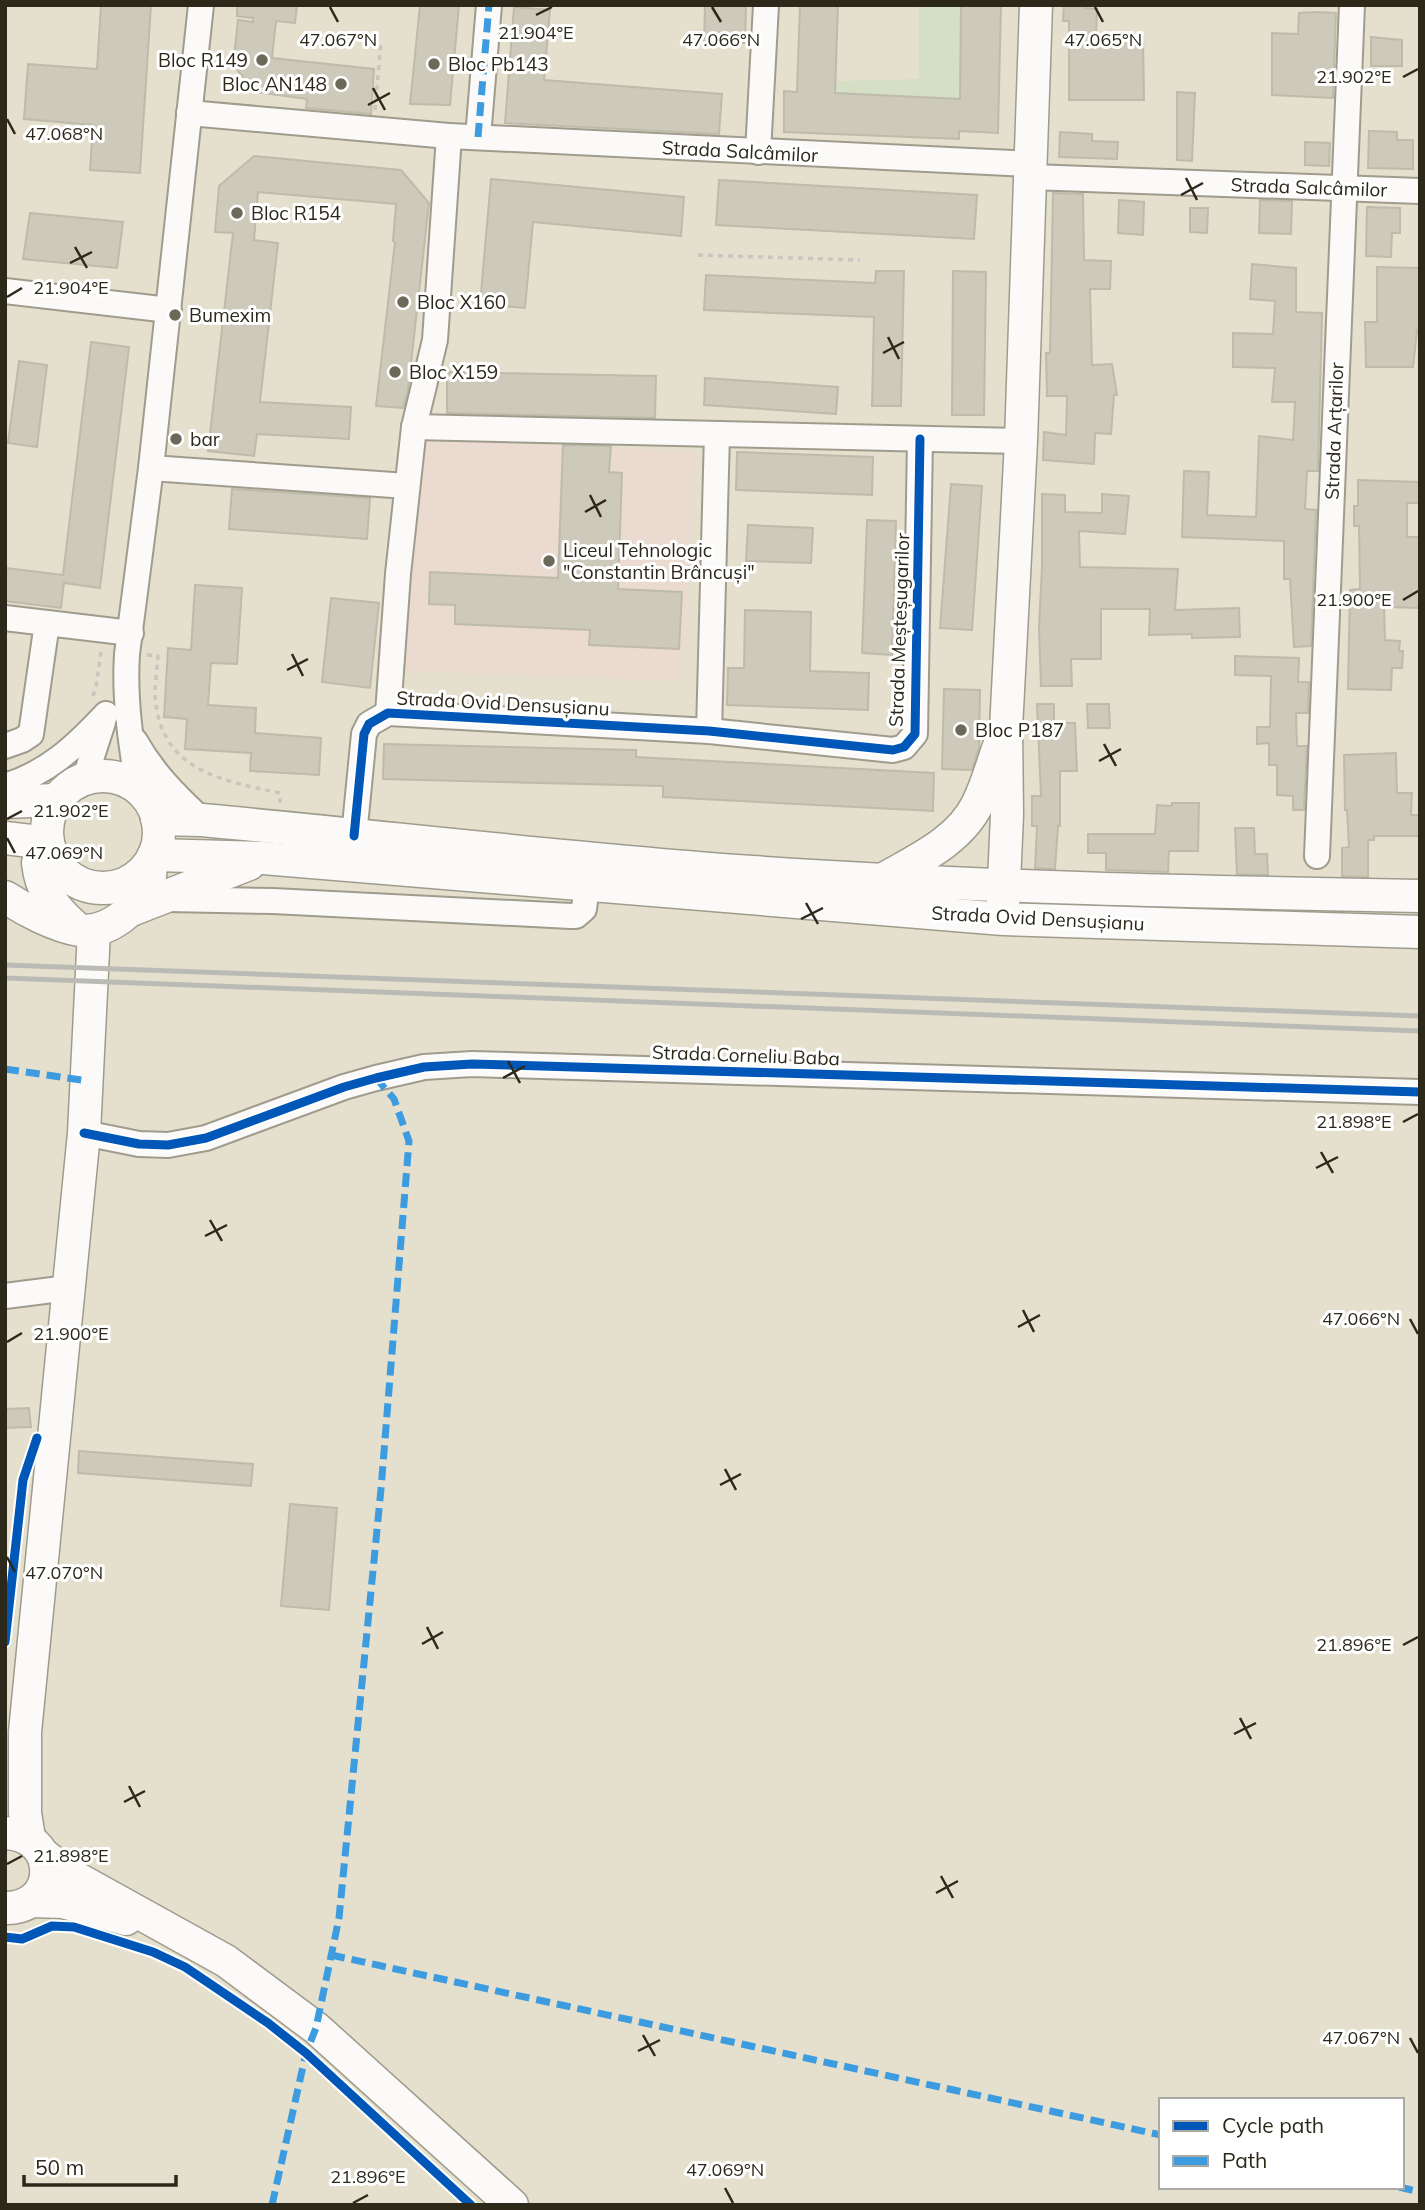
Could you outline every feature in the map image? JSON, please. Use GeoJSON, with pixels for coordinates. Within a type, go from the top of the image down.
{"type":"FeatureCollection","features":[{"type":"Feature","properties":{"kind":"main road"},"geometry":{"type":"LineString","coordinates":[[1003,919],[1007,815],[1006,729],[1021,441],[1036,5]]}},
{"type":"Feature","properties":{"kind":"main road"},"geometry":{"type":"LineString","coordinates":[[882,880],[940,846],[962,826],[978,804],[1006,729]]}},
{"type":"Feature","properties":{"kind":"main road"},"geometry":{"type":"LineString","coordinates":[[145,904],[159,838],[157,819],[150,802],[138,788],[122,779],[103,775],[85,778],[69,787],[56,800],[48,821],[48,845],[63,872],[82,883],[103,888],[118,886],[143,871],[153,857]]}},
{"type":"Feature","properties":{"kind":"main road"},"geometry":{"type":"LineString","coordinates":[[5,802],[56,800]]}},
{"type":"Feature","properties":{"kind":"main road","name":"Strada Ovid Densușianu"},"geometry":{"type":"LineString","coordinates":[[157,819],[202,820],[463,874],[1003,919],[1420,932]]}},
{"type":"Feature","properties":{"kind":"main road"},"geometry":{"type":"LineString","coordinates":[[5,838],[48,845]]}},
{"type":"Feature","properties":{"kind":"main road"},"geometry":{"type":"LineString","coordinates":[[48,845],[38,863],[40,880],[57,910],[86,931]]}},
{"type":"Feature","properties":{"kind":"main road","name":"Strada Ovid Densușianu"},"geometry":{"type":"LineString","coordinates":[[153,857],[263,858],[349,850],[654,864],[882,880],[1420,897]]}},
{"type":"Feature","properties":{"kind":"main road"},"geometry":{"type":"LineString","coordinates":[[5,897],[25,910],[86,931],[145,904],[263,858]]}},
{"type":"Feature","properties":{"kind":"main road"},"geometry":{"type":"LineString","coordinates":[[18,1904],[40,1892],[46,1881],[47,1868],[26,1842],[25,1732],[84,1133],[86,931]]}},
{"type":"Feature","properties":{"kind":"main road"},"geometry":{"type":"LineString","coordinates":[[5,1804],[25,1732]]}},
{"type":"Feature","properties":{"kind":"main road"},"geometry":{"type":"LineString","coordinates":[[26,1842],[69,1874],[226,1961],[316,2028],[512,2205]]}},
{"type":"Feature","properties":{"kind":"main road"},"geometry":{"type":"LineString","coordinates":[[18,1904],[63,1902],[175,1932]]}},
{"type":"Feature","properties":{"kind":"street"},"geometry":{"type":"LineString","coordinates":[[138,788],[129,731],[125,677],[169,310],[201,5]]}},
{"type":"Feature","properties":{"kind":"street"},"geometry":{"type":"LineString","coordinates":[[478,137],[489,5]]}},
{"type":"Feature","properties":{"kind":"street"},"geometry":{"type":"LineString","coordinates":[[758,152],[766,5]]}},
{"type":"Feature","properties":{"kind":"street","name":"Strada Arțarilor"},"geometry":{"type":"LineString","coordinates":[[1317,856],[1352,5]]}},
{"type":"Feature","properties":{"kind":"street","name":"Strada Salcâmilor"},"geometry":{"type":"LineString","coordinates":[[189,113],[450,136],[758,152],[1344,189],[1420,191]]}},
{"type":"Feature","properties":{"kind":"street"},"geometry":{"type":"LineString","coordinates":[[388,713],[414,427],[435,340],[450,136]]}},
{"type":"Feature","properties":{"kind":"street"},"geometry":{"type":"LineString","coordinates":[[5,290],[169,310]]}},
{"type":"Feature","properties":{"kind":"street"},"geometry":{"type":"LineString","coordinates":[[414,427],[1021,441]]}},
{"type":"Feature","properties":{"kind":"street"},"geometry":{"type":"LineString","coordinates":[[709,732],[717,434]]}},
{"type":"Feature","properties":{"kind":"street","name":"Strada Meșteșugarilor"},"geometry":{"type":"LineString","coordinates":[[709,732],[893,750],[904,747],[911,741],[916,722],[920,439]]}},
{"type":"Feature","properties":{"kind":"street"},"geometry":{"type":"LineString","coordinates":[[151,468],[407,486]]}},
{"type":"Feature","properties":{"kind":"street"},"geometry":{"type":"LineString","coordinates":[[5,618],[131,633]]}},
{"type":"Feature","properties":{"kind":"street"},"geometry":{"type":"LineString","coordinates":[[5,746],[31,734],[47,623]]}},
{"type":"Feature","properties":{"kind":"street"},"geometry":{"type":"LineString","coordinates":[[85,778],[106,714],[125,677]]}},
{"type":"Feature","properties":{"kind":"street","name":"Strada Ovid Densușianu"},"geometry":{"type":"LineString","coordinates":[[349,850],[363,734],[369,724],[388,713],[709,732]]}},
{"type":"Feature","properties":{"kind":"street"},"geometry":{"type":"LineString","coordinates":[[5,786],[34,776],[53,765],[78,744],[106,714]]}},
{"type":"Feature","properties":{"kind":"street"},"geometry":{"type":"LineString","coordinates":[[129,731],[144,757],[167,787],[202,820]]}},
{"type":"Feature","properties":{"kind":"street"},"geometry":{"type":"LineString","coordinates":[[340,905],[349,850]]}},
{"type":"Feature","properties":{"kind":"street"},"geometry":{"type":"LineString","coordinates":[[461,909],[463,874]]}},
{"type":"Feature","properties":{"kind":"street"},"geometry":{"type":"LineString","coordinates":[[145,904],[340,905],[576,916],[586,905],[587,884]]}},
{"type":"Feature","properties":{"kind":"street","name":"Strada Corneliu Baba"},"geometry":{"type":"LineString","coordinates":[[84,1133],[139,1144],[168,1145],[206,1138],[344,1087],[376,1078],[424,1067],[472,1064],[1420,1092]]}},
{"type":"Feature","properties":{"kind":"street"},"geometry":{"type":"LineString","coordinates":[[5,1296],[68,1287]]}},
{"type":"Feature","properties":{"kind":"path"},"geometry":{"type":"LineString","coordinates":[[373,129],[381,42]]}},
{"type":"Feature","properties":{"kind":"path"},"geometry":{"type":"LineString","coordinates":[[698,254],[860,260]]}},
{"type":"Feature","properties":{"kind":"shaded area","name":"Liceul Tehnologic \"Constantin Brâncuși\""},"geometry":{"type":"Polygon","coordinates":[[[417,437],[696,452],[682,681],[400,671],[417,437]]]}},
{"type":"Feature","properties":{"kind":"green space"},"geometry":{"type":"Polygon","coordinates":[[[919,5],[961,5],[960,99],[834,93],[837,81],[919,79],[919,5]]]}},
{"type":"Feature","properties":{"kind":"building"},"geometry":{"type":"Polygon","coordinates":[[[101,5],[151,5],[140,173],[90,170],[93,125],[24,119],[28,64],[97,69],[101,5]]]}},
{"type":"Feature","properties":{"kind":"building"},"geometry":{"type":"Polygon","coordinates":[[[237,5],[297,5],[295,23],[276,21],[272,58],[374,69],[371,114],[306,108],[307,99],[256,92],[233,65],[238,20],[253,22],[253,18],[237,16],[237,5]]]}},
{"type":"Feature","properties":{"kind":"building","name":"Bloc Pb143"},"geometry":{"type":"Polygon","coordinates":[[[420,5],[459,5],[450,105],[410,104],[420,5]]]}},
{"type":"Feature","properties":{"kind":"building"},"geometry":{"type":"Polygon","coordinates":[[[705,5],[746,5],[745,43],[704,42],[705,5]]]}},
{"type":"Feature","properties":{"kind":"building"},"geometry":{"type":"Polygon","coordinates":[[[800,5],[838,5],[835,93],[960,99],[961,5],[1001,5],[998,133],[959,131],[959,139],[784,132],[784,91],[797,92],[800,5]]]}},
{"type":"Feature","properties":{"kind":"building"},"geometry":{"type":"Polygon","coordinates":[[[1064,5],[1085,5],[1085,8],[1097,9],[1096,37],[1143,36],[1144,100],[1069,100],[1069,21],[1063,21],[1064,5]]]}},
{"type":"Feature","properties":{"kind":"building"},"geometry":{"type":"Polygon","coordinates":[[[514,7],[550,10],[544,80],[722,94],[719,134],[505,123],[514,7]]]}},
{"type":"Feature","properties":{"kind":"building"},"geometry":{"type":"Polygon","coordinates":[[[1299,13],[1336,13],[1333,98],[1272,95],[1272,33],[1298,34],[1299,13]]]}},
{"type":"Feature","properties":{"kind":"building"},"geometry":{"type":"Polygon","coordinates":[[[1371,37],[1402,40],[1402,66],[1371,66],[1371,37]]]}},
{"type":"Feature","properties":{"kind":"building"},"geometry":{"type":"Polygon","coordinates":[[[1177,92],[1195,93],[1192,161],[1177,160],[1177,92]]]}},
{"type":"Feature","properties":{"kind":"building"},"geometry":{"type":"Polygon","coordinates":[[[1369,131],[1397,132],[1397,140],[1413,140],[1413,169],[1368,168],[1369,131]]]}},
{"type":"Feature","properties":{"kind":"building"},"geometry":{"type":"Polygon","coordinates":[[[1060,132],[1092,134],[1092,141],[1118,142],[1117,159],[1059,157],[1060,132]]]}},
{"type":"Feature","properties":{"kind":"building"},"geometry":{"type":"Polygon","coordinates":[[[1305,142],[1330,143],[1329,166],[1305,165],[1305,142]]]}},
{"type":"Feature","properties":{"kind":"building"},"geometry":{"type":"Polygon","coordinates":[[[254,156],[401,170],[429,203],[408,390],[403,408],[376,406],[395,242],[396,204],[258,192],[254,240],[278,243],[260,402],[351,407],[349,439],[257,434],[254,456],[208,451],[233,233],[215,232],[219,186],[254,156]]]}},
{"type":"Feature","properties":{"kind":"building"},"geometry":{"type":"Polygon","coordinates":[[[491,179],[684,197],[681,236],[533,222],[525,308],[480,304],[491,179]]]}},
{"type":"Feature","properties":{"kind":"building"},"geometry":{"type":"Polygon","coordinates":[[[719,180],[977,195],[974,239],[716,225],[719,180]]]}},
{"type":"Feature","properties":{"kind":"building"},"geometry":{"type":"Polygon","coordinates":[[[1053,193],[1083,194],[1084,260],[1111,261],[1110,289],[1090,289],[1092,365],[1112,364],[1117,395],[1114,395],[1111,434],[1095,433],[1094,464],[1043,460],[1044,432],[1066,435],[1067,396],[1047,396],[1046,353],[1050,353],[1053,193]]]}},
{"type":"Feature","properties":{"kind":"building"},"geometry":{"type":"Polygon","coordinates":[[[1119,200],[1144,202],[1143,235],[1118,233],[1119,200]]]}},
{"type":"Feature","properties":{"kind":"building"},"geometry":{"type":"Polygon","coordinates":[[[1260,200],[1292,201],[1291,234],[1259,233],[1260,200]]]}},
{"type":"Feature","properties":{"kind":"building"},"geometry":{"type":"Polygon","coordinates":[[[1367,207],[1400,208],[1400,233],[1392,233],[1391,257],[1366,256],[1367,207]]]}},
{"type":"Feature","properties":{"kind":"building"},"geometry":{"type":"Polygon","coordinates":[[[1190,208],[1208,208],[1207,233],[1190,232],[1190,208]]]}},
{"type":"Feature","properties":{"kind":"building"},"geometry":{"type":"Polygon","coordinates":[[[30,213],[123,222],[117,268],[23,259],[30,213]]]}},
{"type":"Feature","properties":{"kind":"building"},"geometry":{"type":"Polygon","coordinates":[[[1252,264],[1296,268],[1296,312],[1322,313],[1318,471],[1307,471],[1305,509],[1316,510],[1311,646],[1294,647],[1290,579],[1284,579],[1284,541],[1182,537],[1184,471],[1209,472],[1207,515],[1256,517],[1259,436],[1293,440],[1295,402],[1272,402],[1275,368],[1233,367],[1233,333],[1273,334],[1275,301],[1250,299],[1252,264]]]}},
{"type":"Feature","properties":{"kind":"building"},"geometry":{"type":"Polygon","coordinates":[[[1377,267],[1420,268],[1420,330],[1417,330],[1413,367],[1366,367],[1365,322],[1377,322],[1377,267]]]}},
{"type":"Feature","properties":{"kind":"building"},"geometry":{"type":"Polygon","coordinates":[[[876,271],[904,271],[901,406],[872,406],[874,317],[704,310],[706,275],[875,283],[876,271]]]}},
{"type":"Feature","properties":{"kind":"building"},"geometry":{"type":"Polygon","coordinates":[[[953,271],[986,272],[984,415],[952,415],[953,271]]]}},
{"type":"Feature","properties":{"kind":"building"},"geometry":{"type":"Polygon","coordinates":[[[91,342],[129,347],[100,588],[64,583],[61,608],[5,601],[5,568],[63,575],[91,342]]]}},
{"type":"Feature","properties":{"kind":"building"},"geometry":{"type":"Polygon","coordinates":[[[19,361],[47,365],[37,447],[8,443],[19,361]]]}},
{"type":"Feature","properties":{"kind":"building"},"geometry":{"type":"Polygon","coordinates":[[[447,372],[656,376],[655,418],[447,413],[447,372]]]}},
{"type":"Feature","properties":{"kind":"building"},"geometry":{"type":"Polygon","coordinates":[[[705,378],[838,387],[836,414],[704,405],[705,378]]]}},
{"type":"Feature","properties":{"kind":"building"},"geometry":{"type":"Polygon","coordinates":[[[563,445],[611,446],[609,472],[622,473],[618,589],[682,592],[679,649],[589,645],[590,630],[455,624],[455,605],[429,604],[430,572],[558,578],[563,445]]]}},
{"type":"Feature","properties":{"kind":"building"},"geometry":{"type":"Polygon","coordinates":[[[737,452],[873,457],[872,495],[736,490],[737,452]]]}},
{"type":"Feature","properties":{"kind":"building"},"geometry":{"type":"Polygon","coordinates":[[[1358,480],[1420,482],[1420,503],[1407,503],[1407,537],[1420,537],[1420,608],[1384,607],[1385,640],[1400,641],[1399,651],[1403,651],[1402,668],[1392,668],[1391,690],[1348,689],[1350,590],[1360,589],[1359,526],[1354,526],[1354,506],[1358,506],[1358,480]]]}},
{"type":"Feature","properties":{"kind":"building"},"geometry":{"type":"Polygon","coordinates":[[[951,484],[982,486],[972,630],[940,628],[951,484]]]}},
{"type":"Feature","properties":{"kind":"building"},"geometry":{"type":"Polygon","coordinates":[[[232,489],[370,498],[367,539],[229,529],[232,489]]]}},
{"type":"Feature","properties":{"kind":"building"},"geometry":{"type":"Polygon","coordinates":[[[1042,494],[1065,495],[1065,512],[1102,513],[1102,494],[1129,496],[1125,534],[1079,531],[1080,567],[1178,569],[1175,610],[1239,608],[1240,637],[1149,635],[1150,609],[1101,609],[1101,659],[1071,659],[1072,686],[1041,686],[1039,629],[1042,494]]]}},
{"type":"Feature","properties":{"kind":"building"},"geometry":{"type":"Polygon","coordinates":[[[867,520],[896,521],[892,655],[862,653],[867,520]]]}},
{"type":"Feature","properties":{"kind":"building"},"geometry":{"type":"Polygon","coordinates":[[[748,525],[813,528],[811,563],[746,561],[748,525]]]}},
{"type":"Feature","properties":{"kind":"building"},"geometry":{"type":"Polygon","coordinates":[[[195,585],[242,588],[237,664],[211,663],[208,705],[256,708],[255,733],[321,738],[319,775],[250,771],[251,753],[185,749],[187,719],[164,717],[168,648],[191,650],[195,585]]]}},
{"type":"Feature","properties":{"kind":"building"},"geometry":{"type":"Polygon","coordinates":[[[331,598],[379,603],[370,688],[322,682],[331,598]]]}},
{"type":"Feature","properties":{"kind":"building"},"geometry":{"type":"Polygon","coordinates":[[[745,610],[811,612],[810,671],[869,673],[868,710],[727,705],[728,668],[744,668],[745,610]]]}},
{"type":"Feature","properties":{"kind":"building"},"geometry":{"type":"Polygon","coordinates":[[[1235,656],[1299,658],[1298,682],[1309,682],[1308,713],[1296,713],[1297,746],[1307,746],[1304,810],[1293,810],[1293,796],[1277,795],[1277,765],[1269,765],[1269,743],[1257,744],[1257,727],[1270,727],[1271,676],[1235,675],[1235,656]]]}},
{"type":"Feature","properties":{"kind":"building","name":"Bloc P187"},"geometry":{"type":"Polygon","coordinates":[[[944,689],[980,690],[979,748],[972,770],[942,769],[944,689]]]}},
{"type":"Feature","properties":{"kind":"building"},"geometry":{"type":"Polygon","coordinates":[[[1037,704],[1054,704],[1054,723],[1075,723],[1077,771],[1060,771],[1060,826],[1055,869],[1035,868],[1037,826],[1032,826],[1032,796],[1041,796],[1037,704]]]}},
{"type":"Feature","properties":{"kind":"building"},"geometry":{"type":"Polygon","coordinates":[[[1087,704],[1109,704],[1110,728],[1088,728],[1087,704]]]}},
{"type":"Feature","properties":{"kind":"building"},"geometry":{"type":"Polygon","coordinates":[[[384,744],[636,750],[636,757],[934,773],[933,811],[663,797],[663,786],[383,779],[384,744]]]}},
{"type":"Feature","properties":{"kind":"building"},"geometry":{"type":"Polygon","coordinates":[[[1396,753],[1397,793],[1412,793],[1411,815],[1420,815],[1420,836],[1374,836],[1374,840],[1368,840],[1368,877],[1342,876],[1342,848],[1349,847],[1344,755],[1396,753]]]}},
{"type":"Feature","properties":{"kind":"building"},"geometry":{"type":"Polygon","coordinates":[[[1172,803],[1199,803],[1198,851],[1169,851],[1168,872],[1106,870],[1106,853],[1088,853],[1088,834],[1155,834],[1157,805],[1172,806],[1172,803]]]}},
{"type":"Feature","properties":{"kind":"building"},"geometry":{"type":"Polygon","coordinates":[[[1235,828],[1254,828],[1255,854],[1267,854],[1268,875],[1237,874],[1235,828]]]}},
{"type":"Feature","properties":{"kind":"building"},"geometry":{"type":"Polygon","coordinates":[[[29,1408],[31,1427],[5,1428],[5,1409],[29,1408]]]}},
{"type":"Feature","properties":{"kind":"building"},"geometry":{"type":"Polygon","coordinates":[[[79,1451],[253,1464],[251,1486],[78,1473],[79,1451]]]}},
{"type":"Feature","properties":{"kind":"building"},"geometry":{"type":"Polygon","coordinates":[[[290,1504],[337,1508],[329,1610],[281,1606],[290,1504]]]}},
{"type":"Feature","properties":{"kind":"railway"},"geometry":{"type":"LineString","coordinates":[[5,965],[1420,1016]]}},
{"type":"Feature","properties":{"kind":"railway"},"geometry":{"type":"LineString","coordinates":[[5,978],[1420,1031]]}},
{"type":"Feature","properties":{"kind":"marked path"},"geometry":{"type":"LineString","coordinates":[[478,137],[489,5]]}},
{"type":"Feature","properties":{"kind":"marked path"},"geometry":{"type":"LineString","coordinates":[[5,1069],[88,1081]]}},
{"type":"Feature","properties":{"kind":"marked path"},"geometry":{"type":"LineString","coordinates":[[272,2205],[306,2053],[316,2028],[339,1918],[381,1489],[409,1141],[394,1099],[376,1078]]}},
{"type":"Feature","properties":{"kind":"marked path"},"geometry":{"type":"LineString","coordinates":[[331,1955],[1159,2135]]}},
{"type":"Feature","properties":{"kind":"marked path"},"geometry":{"type":"LineString","coordinates":[[1404,2188],[1420,2192]]}},
{"type":"Feature","properties":{"kind":"cycle path"},"geometry":{"type":"LineString","coordinates":[[354,836],[364,734],[369,724],[388,713],[709,731],[893,750],[904,747],[915,734],[920,439]]}},
{"type":"Feature","properties":{"kind":"cycle path"},"geometry":{"type":"LineString","coordinates":[[84,1133],[139,1144],[168,1145],[206,1138],[344,1087],[376,1078],[424,1067],[472,1064],[1420,1092]]}},
{"type":"Feature","properties":{"kind":"cycle path"},"geometry":{"type":"LineString","coordinates":[[5,1642],[23,1480],[37,1438]]}},
{"type":"Feature","properties":{"kind":"cycle path"},"geometry":{"type":"LineString","coordinates":[[5,1937],[22,1939],[52,1926],[74,1927],[153,1952],[185,1967],[268,2023],[306,2053],[471,2205]]}},
{"type":"Feature","properties":{"kind":"place","name":"Bloc R149"},"geometry":{"type":"Point","coordinates":[262,60]}},
{"type":"Feature","properties":{"kind":"place","name":"Bloc Pb143"},"geometry":{"type":"Point","coordinates":[434,64]}},
{"type":"Feature","properties":{"kind":"place","name":"Bloc AN148"},"geometry":{"type":"Point","coordinates":[341,84]}},
{"type":"Feature","properties":{"kind":"place","name":"Bloc R154"},"geometry":{"type":"Point","coordinates":[237,213]}},
{"type":"Feature","properties":{"kind":"place","name":"Bloc X160"},"geometry":{"type":"Point","coordinates":[403,302]}},
{"type":"Feature","properties":{"kind":"place","name":"Bumexim"},"geometry":{"type":"Point","coordinates":[175,315]}},
{"type":"Feature","properties":{"kind":"place","name":"Bloc X159"},"geometry":{"type":"Point","coordinates":[395,372]}},
{"type":"Feature","properties":{"kind":"place","name":"bar"},"geometry":{"type":"Point","coordinates":[176,439]}},
{"type":"Feature","properties":{"kind":"place","name":"Liceul Tehnologic \"Constantin Brâncuși\""},"geometry":{"type":"Point","coordinates":[549,561]}},
{"type":"Feature","properties":{"kind":"place","name":"Bloc P187"},"geometry":{"type":"Point","coordinates":[961,730]}}]}
